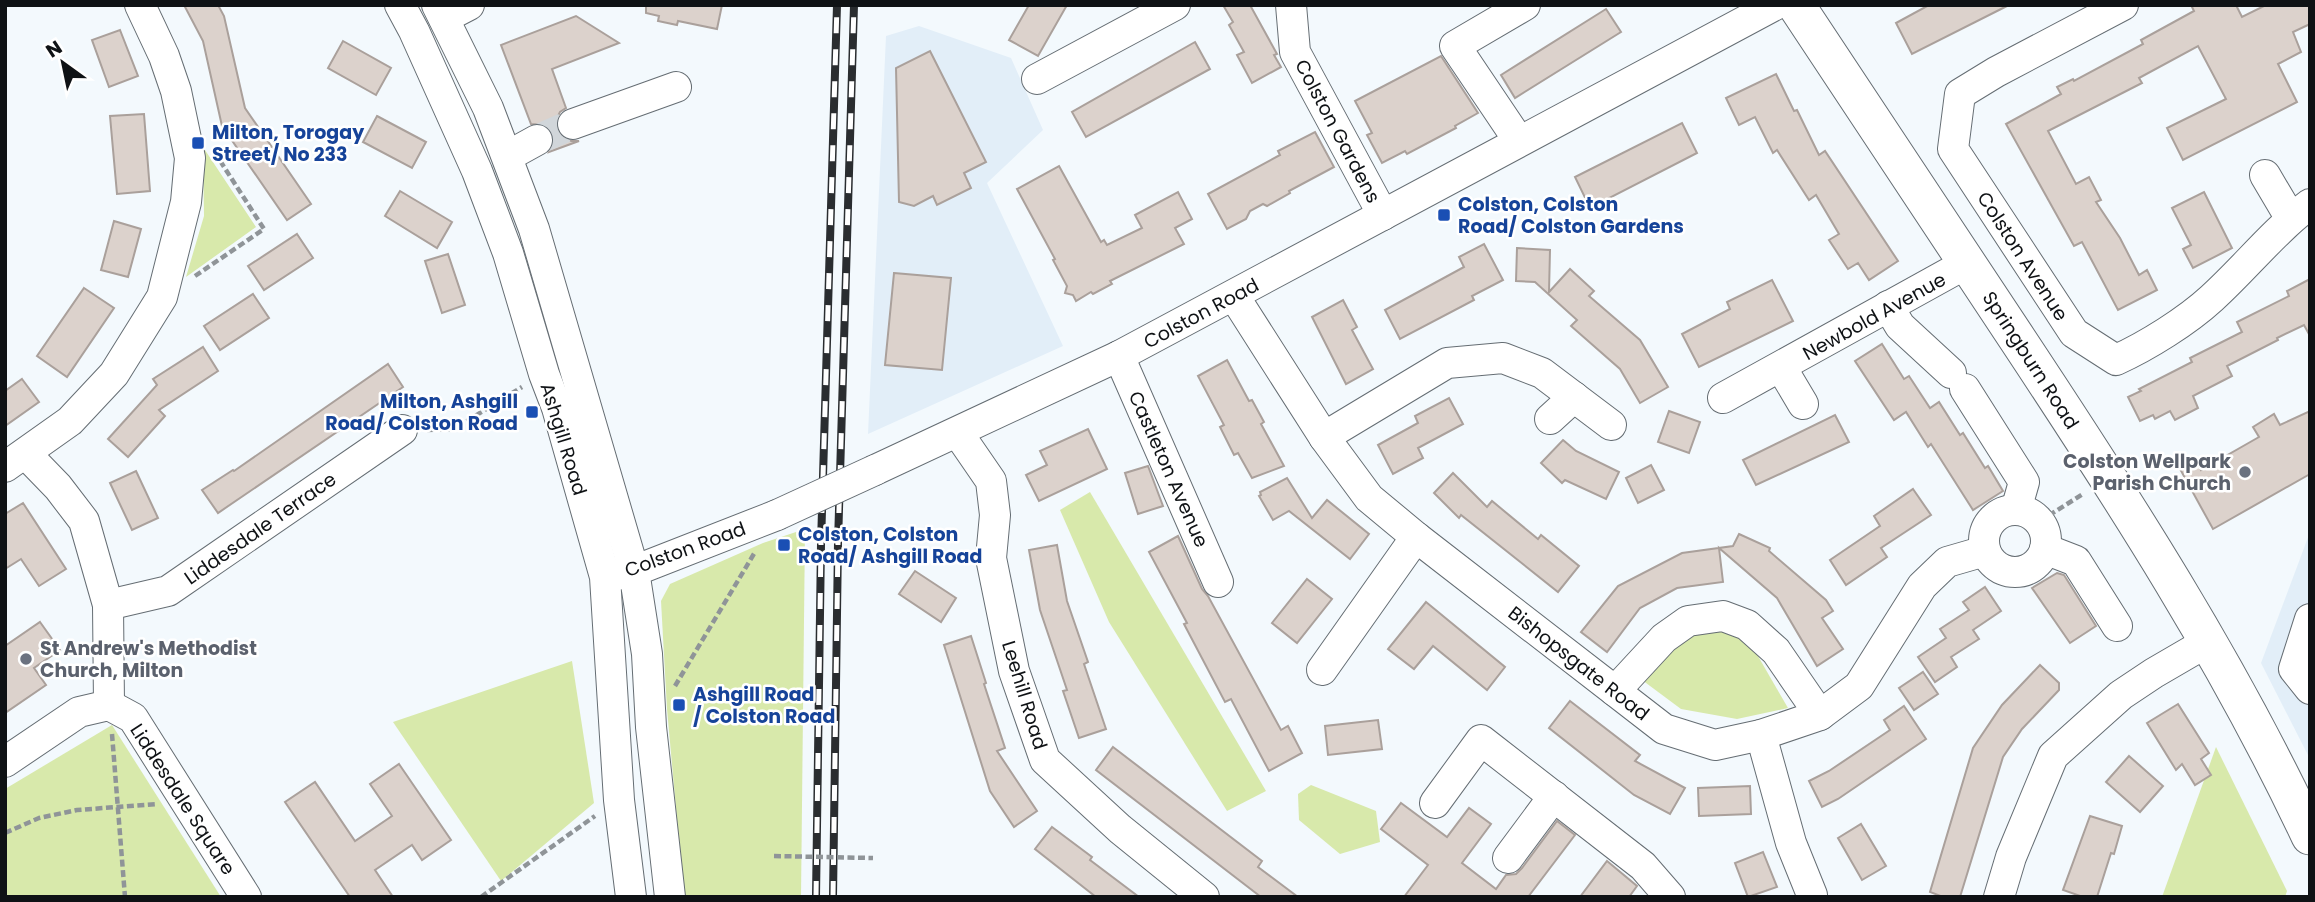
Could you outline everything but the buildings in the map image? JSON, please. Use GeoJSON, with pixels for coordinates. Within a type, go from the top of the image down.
{"type":"FeatureCollection","features":[{"type":"Feature","properties":{"kind":"main road","name":"Springburn Road"},"geometry":{"type":"LineString","coordinates":[[1796,5],[2108,478],[2209,641],[2262,738],[2310,836]]}},
{"type":"Feature","properties":{"kind":"street"},"geometry":{"type":"LineString","coordinates":[[5,762],[79,712],[109,705],[108,605],[83,521],[58,487],[16,460],[70,421],[114,374],[162,298],[186,202],[190,158],[176,91],[164,56],[140,5]]}},
{"type":"Feature","properties":{"kind":"street","name":"Ashgill Road"},"geometry":{"type":"LineString","coordinates":[[400,5],[477,171],[508,253],[544,374],[620,574],[647,654],[651,727],[670,897]]}},
{"type":"Feature","properties":{"kind":"street"},"geometry":{"type":"LineString","coordinates":[[1037,79],[1175,5]]}},
{"type":"Feature","properties":{"kind":"street","name":"Colston Gardens"},"geometry":{"type":"LineString","coordinates":[[1291,5],[1295,52],[1383,215]]}},
{"type":"Feature","properties":{"kind":"street"},"geometry":{"type":"LineString","coordinates":[[1519,141],[1455,47],[1525,5]]}},
{"type":"Feature","properties":{"kind":"street","name":"Colston Road"},"geometry":{"type":"LineString","coordinates":[[620,574],[777,515],[1119,356],[1775,5]]}},
{"type":"Feature","properties":{"kind":"street","name":"Colston Avenue"},"geometry":{"type":"LineString","coordinates":[[2123,5],[1960,94],[1953,149],[2074,333],[2116,360],[2143,348],[2211,299],[2277,230],[2300,211],[2265,175]]}},
{"type":"Feature","properties":{"kind":"street","name":"Ashgill Road"},"geometry":{"type":"LineString","coordinates":[[450,9],[534,229],[620,574],[619,800],[631,897]]}},
{"type":"Feature","properties":{"kind":"street"},"geometry":{"type":"LineString","coordinates":[[573,124],[676,87]]}},
{"type":"Feature","properties":{"kind":"street"},"geometry":{"type":"LineString","coordinates":[[508,156],[537,140]]}},
{"type":"Feature","properties":{"kind":"street","name":"Newbold Avenue"},"geometry":{"type":"LineString","coordinates":[[1723,398],[1967,263]]}},
{"type":"Feature","properties":{"kind":"street","name":"Bishopsgate Road"},"geometry":{"type":"LineString","coordinates":[[1234,296],[1324,437],[1370,498],[1416,537],[1664,729],[1715,745],[1761,735],[1820,715],[1858,686],[1922,586],[1947,562],[1984,551]]}},
{"type":"Feature","properties":{"kind":"street"},"geometry":{"type":"LineString","coordinates":[[1888,306],[1900,326],[1958,381],[2024,482],[2033,527],[2041,560],[2022,572],[2001,570],[1992,563],[1984,551],[1985,529],[1991,520],[2005,511],[2033,527],[2076,561],[2117,626]]}},
{"type":"Feature","properties":{"kind":"street","name":"Castleton Avenue"},"geometry":{"type":"LineString","coordinates":[[1119,356],[1218,582]]}},
{"type":"Feature","properties":{"kind":"street"},"geometry":{"type":"LineString","coordinates":[[1324,437],[1447,363],[1503,358],[1542,373],[1611,425]]}},
{"type":"Feature","properties":{"kind":"street","name":"Newbold Avenue"},"geometry":{"type":"LineString","coordinates":[[1781,367],[1803,404]]}},
{"type":"Feature","properties":{"kind":"street"},"geometry":{"type":"LineString","coordinates":[[1550,419],[1574,397]]}},
{"type":"Feature","properties":{"kind":"street","name":"Liddesdale Terrace"},"geometry":{"type":"LineString","coordinates":[[108,605],[168,591],[402,430]]}},
{"type":"Feature","properties":{"kind":"street","name":"Leehill Road"},"geometry":{"type":"LineString","coordinates":[[958,433],[991,481],[995,515],[991,558],[1014,671],[1045,760],[1119,829],[1204,897]]}},
{"type":"Feature","properties":{"kind":"street"},"geometry":{"type":"LineString","coordinates":[[1322,670],[1416,537]]}},
{"type":"Feature","properties":{"kind":"street"},"geometry":{"type":"LineString","coordinates":[[1615,691],[1664,638],[1688,621],[1723,616],[1747,625],[1776,651],[1820,715]]}},
{"type":"Feature","properties":{"kind":"street"},"geometry":{"type":"LineString","coordinates":[[2310,619],[2294,669],[2310,689]]}},
{"type":"Feature","properties":{"kind":"street"},"geometry":{"type":"LineString","coordinates":[[1999,897],[2011,857],[2053,756],[2132,687],[2209,641]]}},
{"type":"Feature","properties":{"kind":"street","name":"Liddesdale Square"},"geometry":{"type":"LineString","coordinates":[[109,705],[132,718],[246,897]]}},
{"type":"Feature","properties":{"kind":"street"},"geometry":{"type":"LineString","coordinates":[[1761,735],[1791,843],[1816,896]]}},
{"type":"Feature","properties":{"kind":"street"},"geometry":{"type":"LineString","coordinates":[[1435,803],[1481,740],[1643,866],[1670,897]]}},
{"type":"Feature","properties":{"kind":"street"},"geometry":{"type":"LineString","coordinates":[[1508,858],[1554,796]]}},
{"type":"Feature","properties":{"kind":"path"},"geometry":{"type":"LineString","coordinates":[[162,298],[264,229],[213,149]]}},
{"type":"Feature","properties":{"kind":"path"},"geometry":{"type":"LineString","coordinates":[[402,430],[454,429],[544,374]]}},
{"type":"Feature","properties":{"kind":"path"},"geometry":{"type":"LineString","coordinates":[[2033,527],[2108,478]]}},
{"type":"Feature","properties":{"kind":"path"},"geometry":{"type":"LineString","coordinates":[[651,727],[777,515]]}},
{"type":"Feature","properties":{"kind":"path"},"geometry":{"type":"LineString","coordinates":[[109,705],[125,897]]}},
{"type":"Feature","properties":{"kind":"path"},"geometry":{"type":"LineString","coordinates":[[481,897],[619,800]]}},
{"type":"Feature","properties":{"kind":"path"},"geometry":{"type":"LineString","coordinates":[[5,833],[40,818],[77,810],[184,802]]}},
{"type":"Feature","properties":{"kind":"path"},"geometry":{"type":"LineString","coordinates":[[774,856],[873,859]]}},
{"type":"Feature","properties":{"kind":"shaded area"},"geometry":{"type":"Polygon","coordinates":[[[919,26],[1011,58],[1043,130],[987,183],[1063,346],[868,434],[886,36],[919,26]]]}},
{"type":"Feature","properties":{"kind":"shaded area"},"geometry":{"type":"Polygon","coordinates":[[[2310,532],[2310,759],[2261,663],[2310,532]]]}},
{"type":"Feature","properties":{"kind":"green space"},"geometry":{"type":"Polygon","coordinates":[[[203,147],[256,227],[186,277],[204,216],[203,147]]]}},
{"type":"Feature","properties":{"kind":"green space"},"geometry":{"type":"Polygon","coordinates":[[[1090,492],[1266,791],[1227,811],[1109,622],[1060,510],[1090,492]]]}},
{"type":"Feature","properties":{"kind":"green space"},"geometry":{"type":"Polygon","coordinates":[[[805,529],[801,897],[684,897],[667,709],[661,601],[670,584],[763,543],[805,529]]]}},
{"type":"Feature","properties":{"kind":"green space"},"geometry":{"type":"Polygon","coordinates":[[[1721,630],[1751,644],[1788,708],[1737,719],[1681,709],[1642,680],[1689,635],[1721,630]]]}},
{"type":"Feature","properties":{"kind":"green space"},"geometry":{"type":"Polygon","coordinates":[[[572,661],[594,803],[501,881],[393,722],[572,661]]]}},
{"type":"Feature","properties":{"kind":"green space"},"geometry":{"type":"Polygon","coordinates":[[[112,725],[221,897],[5,897],[5,789],[112,725]]]}},
{"type":"Feature","properties":{"kind":"green space"},"geometry":{"type":"Polygon","coordinates":[[[2216,747],[2287,891],[2285,897],[2162,897],[2216,747]]]}},
{"type":"Feature","properties":{"kind":"green space"},"geometry":{"type":"Polygon","coordinates":[[[1311,785],[1376,811],[1380,842],[1340,854],[1299,820],[1298,794],[1311,785]]]}},
{"type":"Feature","properties":{"kind":"tunnel"},"geometry":{"type":"LineString","coordinates":[[537,140],[573,124]]}},
{"type":"Feature","properties":{"kind":"railway"},"geometry":{"type":"LineString","coordinates":[[816,897],[821,544],[837,5]]}},
{"type":"Feature","properties":{"kind":"railway"},"geometry":{"type":"LineString","coordinates":[[833,897],[838,543],[854,5]]}},
{"type":"Feature","properties":{"kind":"place","name":"Milton, Torogay Street/ No 233"},"geometry":{"type":"Point","coordinates":[198,143]}},
{"type":"Feature","properties":{"kind":"place","name":"Colston, Colston Road/ Colston Gardens"},"geometry":{"type":"Point","coordinates":[1444,215]}},
{"type":"Feature","properties":{"kind":"place","name":"Milton, Ashgill Road/ Colston Road"},"geometry":{"type":"Point","coordinates":[532,412]}},
{"type":"Feature","properties":{"kind":"place","name":"Colston Wellpark Parish Church"},"geometry":{"type":"Point","coordinates":[2245,472]}},
{"type":"Feature","properties":{"kind":"place","name":"Colston, Colston Road/ Ashgill Road"},"geometry":{"type":"Point","coordinates":[784,545]}},
{"type":"Feature","properties":{"kind":"place","name":"St Andrew's Methodist Church, Milton"},"geometry":{"type":"Point","coordinates":[26,659]}},
{"type":"Feature","properties":{"kind":"place","name":"Ashgill Road / Colston Road"},"geometry":{"type":"Point","coordinates":[679,705]}}]}
